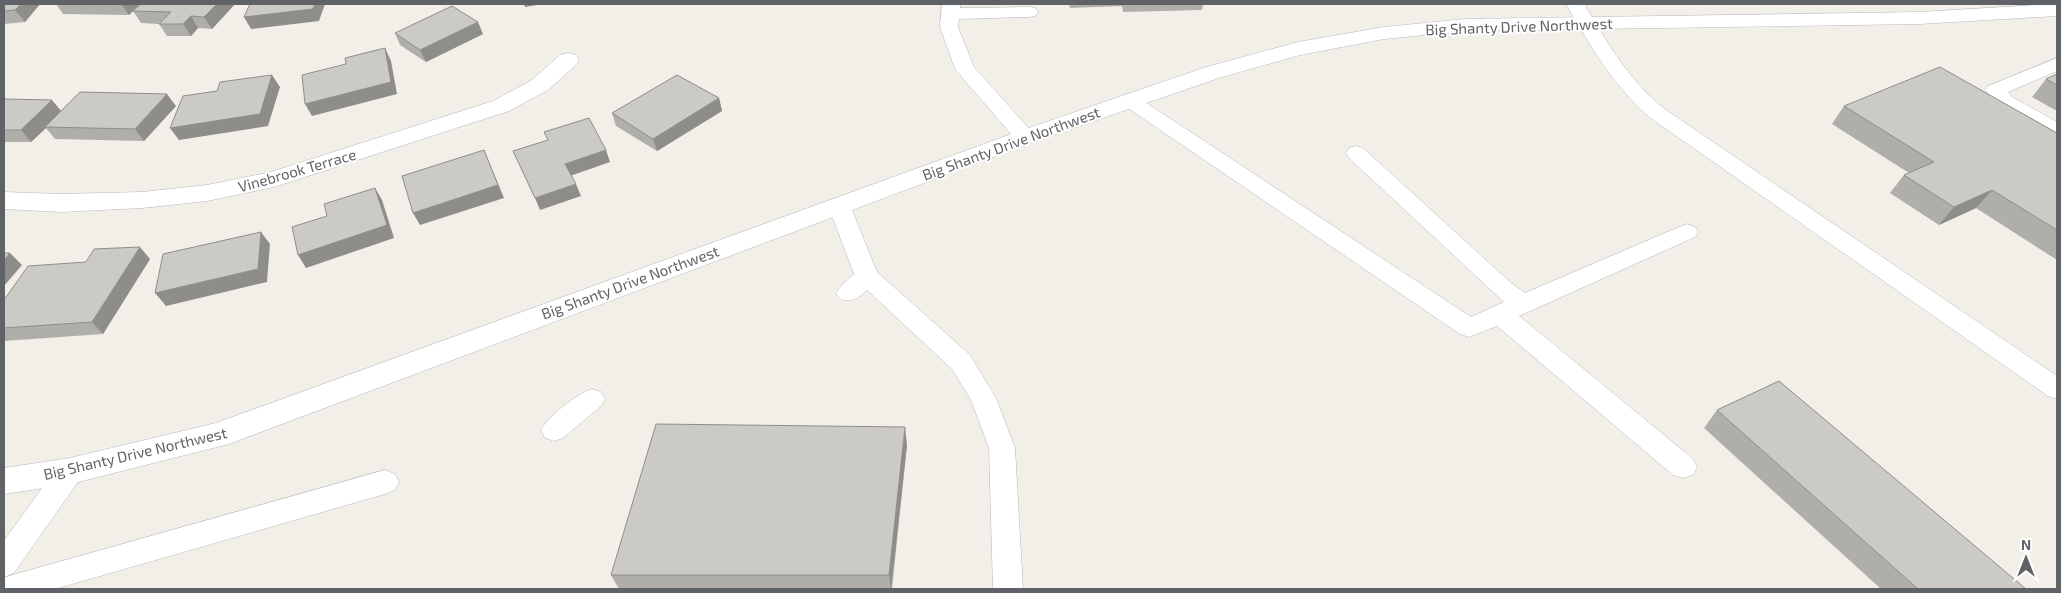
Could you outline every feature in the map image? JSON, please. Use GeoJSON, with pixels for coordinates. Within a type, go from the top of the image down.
{"type":"FeatureCollection","features":[{"type":"Feature","properties":{"kind":"street","name":"Big Shanty Drive Northwest"},"geometry":{"type":"LineString","coordinates":[[4,481],[70,471],[218,436],[1025,137],[1211,73],[1298,49],[1384,33],[1466,25],[1910,18],[2052,8]]}},
{"type":"Feature","properties":{"kind":"street","name":"Vinebrook Terrace"},"geometry":{"type":"LineString","coordinates":[[4,201],[61,203],[142,200],[207,193],[274,179],[501,106],[540,85],[568,60]]}},
{"type":"Feature","properties":{"kind":"lane"},"geometry":{"type":"LineString","coordinates":[[1575,4],[1620,79],[1658,116],[1678,127],[2057,389]]}},
{"type":"Feature","properties":{"kind":"lane"},"geometry":{"type":"LineString","coordinates":[[1025,137],[965,69],[949,27],[951,9],[1029,12]]}},
{"type":"Feature","properties":{"kind":"lane"},"geometry":{"type":"LineString","coordinates":[[2057,64],[1995,90],[2005,101],[2057,131]]}},
{"type":"Feature","properties":{"kind":"lane"},"geometry":{"type":"LineString","coordinates":[[1130,100],[1470,328],[1687,232]]}},
{"type":"Feature","properties":{"kind":"lane"},"geometry":{"type":"LineString","coordinates":[[1356,153],[1503,289],[1524,305]]}},
{"type":"Feature","properties":{"kind":"lane"},"geometry":{"type":"LineString","coordinates":[[838,205],[867,276],[961,362],[983,398],[1002,448],[1008,589]]}},
{"type":"Feature","properties":{"kind":"lane"},"geometry":{"type":"LineString","coordinates":[[848,293],[867,276]]}},
{"type":"Feature","properties":{"kind":"lane"},"geometry":{"type":"LineString","coordinates":[[1501,315],[1683,467]]}},
{"type":"Feature","properties":{"kind":"lane"},"geometry":{"type":"LineString","coordinates":[[554,430],[592,399]]}},
{"type":"Feature","properties":{"kind":"lane"},"geometry":{"type":"LineString","coordinates":[[4,564],[70,471]]}},
{"type":"Feature","properties":{"kind":"lane"},"geometry":{"type":"LineString","coordinates":[[8,589],[386,482]]}},
{"type":"Feature","properties":{"kind":"building"},"geometry":{"type":"Polygon","coordinates":[[[4,4],[21,4],[15,10],[4,11],[4,4]]]}},
{"type":"Feature","properties":{"kind":"building"},"geometry":{"type":"Polygon","coordinates":[[[141,4],[217,4],[204,17],[191,16],[183,24],[159,24],[171,12],[133,11],[141,4]]]}},
{"type":"Feature","properties":{"kind":"building"},"geometry":{"type":"Polygon","coordinates":[[[250,4],[315,4],[313,9],[244,17],[250,4]]]}},
{"type":"Feature","properties":{"kind":"building"},"geometry":{"type":"Polygon","coordinates":[[[452,6],[478,22],[420,50],[395,33],[452,6]]]}},
{"type":"Feature","properties":{"kind":"building"},"geometry":{"type":"Polygon","coordinates":[[[385,48],[391,82],[305,104],[302,75],[346,64],[345,58],[385,48]]]}},
{"type":"Feature","properties":{"kind":"building"},"geometry":{"type":"Polygon","coordinates":[[[1940,67],[2057,133],[2057,230],[1992,190],[1954,207],[1904,175],[1934,162],[1844,106],[1940,67]]]}},
{"type":"Feature","properties":{"kind":"building"},"geometry":{"type":"Polygon","coordinates":[[[2057,74],[2057,85],[2046,79],[2057,74]]]}},
{"type":"Feature","properties":{"kind":"building"},"geometry":{"type":"Polygon","coordinates":[[[272,75],[260,114],[170,128],[183,96],[217,91],[220,82],[272,75]]]}},
{"type":"Feature","properties":{"kind":"building"},"geometry":{"type":"Polygon","coordinates":[[[677,75],[719,98],[653,139],[612,113],[677,75]]]}},
{"type":"Feature","properties":{"kind":"building"},"geometry":{"type":"Polygon","coordinates":[[[80,92],[167,94],[135,129],[45,127],[80,92]]]}},
{"type":"Feature","properties":{"kind":"building"},"geometry":{"type":"Polygon","coordinates":[[[4,99],[52,100],[21,130],[4,130],[4,99]]]}},
{"type":"Feature","properties":{"kind":"building"},"geometry":{"type":"Polygon","coordinates":[[[589,118],[606,150],[565,164],[576,184],[535,198],[513,151],[548,140],[544,132],[589,118]]]}},
{"type":"Feature","properties":{"kind":"building"},"geometry":{"type":"Polygon","coordinates":[[[484,150],[498,185],[413,213],[402,176],[484,150]]]}},
{"type":"Feature","properties":{"kind":"building"},"geometry":{"type":"Polygon","coordinates":[[[375,188],[387,225],[298,255],[292,227],[327,216],[324,204],[375,188]]]}},
{"type":"Feature","properties":{"kind":"building"},"geometry":{"type":"Polygon","coordinates":[[[261,232],[258,269],[155,293],[163,254],[261,232]]]}},
{"type":"Feature","properties":{"kind":"building"},"geometry":{"type":"Polygon","coordinates":[[[140,247],[92,322],[4,328],[4,300],[28,266],[86,262],[94,249],[140,247]]]}},
{"type":"Feature","properties":{"kind":"building"},"geometry":{"type":"Polygon","coordinates":[[[4,253],[10,253],[4,260],[4,253]]]}},
{"type":"Feature","properties":{"kind":"building"},"geometry":{"type":"Polygon","coordinates":[[[1779,381],[2026,589],[1918,589],[1717,410],[1779,381]]]}},
{"type":"Feature","properties":{"kind":"building"},"geometry":{"type":"Polygon","coordinates":[[[656,424],[905,427],[889,575],[611,575],[656,424]]]}}]}
